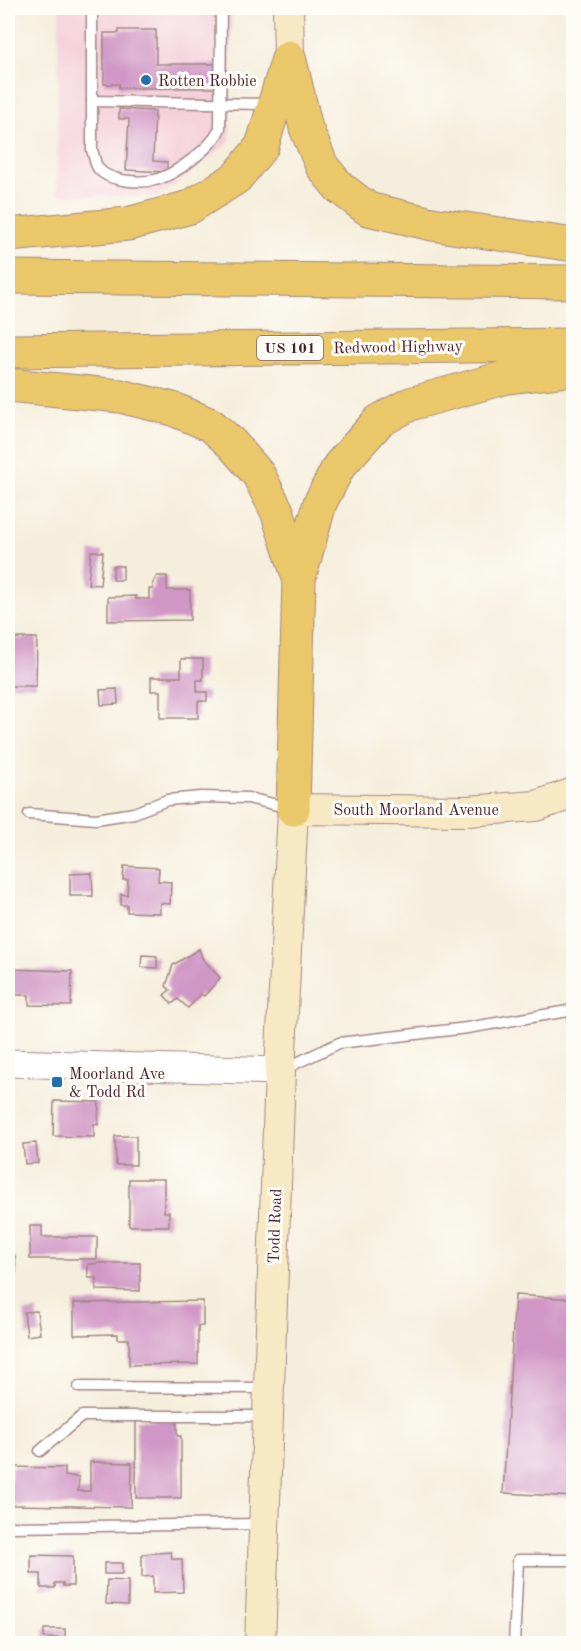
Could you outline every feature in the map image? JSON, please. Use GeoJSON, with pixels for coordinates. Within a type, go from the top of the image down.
{"type":"FeatureCollection","features":[{"type":"Feature","properties":{"kind":"highway"},"geometry":{"type":"LineString","coordinates":[[8,235],[128,224],[190,207],[236,178],[262,146],[287,104],[289,57]]}},
{"type":"Feature","properties":{"kind":"highway"},"geometry":{"type":"LineString","coordinates":[[287,104],[306,128],[322,166],[339,187],[368,208],[432,224],[573,245]]}},
{"type":"Feature","properties":{"kind":"highway"},"geometry":{"type":"LineString","coordinates":[[8,277],[573,282]]}},
{"type":"Feature","properties":{"kind":"highway","name":"Redwood Highway"},"geometry":{"type":"LineString","coordinates":[[8,351],[573,345]]}},
{"type":"Feature","properties":{"kind":"highway"},"geometry":{"type":"LineString","coordinates":[[293,809],[298,578],[320,503],[339,466],[379,421],[410,404],[507,377],[573,369]]}},
{"type":"Feature","properties":{"kind":"highway"},"geometry":{"type":"LineString","coordinates":[[8,385],[120,396],[173,410],[210,425],[232,444],[258,474],[277,511],[298,578]]}},
{"type":"Feature","properties":{"kind":"main road"},"geometry":{"type":"LineString","coordinates":[[288,8],[289,57]]}},
{"type":"Feature","properties":{"kind":"main road","name":"South Moorland Avenue"},"geometry":{"type":"LineString","coordinates":[[293,809],[467,811],[536,806],[573,793]]}},
{"type":"Feature","properties":{"kind":"main road","name":"Todd Road"},"geometry":{"type":"LineString","coordinates":[[260,1644],[280,1071],[293,809]]}},
{"type":"Feature","properties":{"kind":"street"},"geometry":{"type":"LineString","coordinates":[[8,1063],[280,1071]]}},
{"type":"Feature","properties":{"kind":"lane"},"geometry":{"type":"LineString","coordinates":[[92,8],[92,150],[98,168],[115,180],[156,180],[183,166],[207,148],[217,136],[220,128],[221,8]]}},
{"type":"Feature","properties":{"kind":"lane"},"geometry":{"type":"LineString","coordinates":[[92,102],[287,104]]}},
{"type":"Feature","properties":{"kind":"lane"},"geometry":{"type":"LineString","coordinates":[[29,814],[96,819],[134,813],[167,800],[201,797],[248,798],[293,809]]}},
{"type":"Feature","properties":{"kind":"lane"},"geometry":{"type":"LineString","coordinates":[[280,1071],[339,1043],[467,1028],[573,1010]]}},
{"type":"Feature","properties":{"kind":"lane"},"geometry":{"type":"LineString","coordinates":[[79,1387],[268,1402]]}},
{"type":"Feature","properties":{"kind":"lane"},"geometry":{"type":"LineString","coordinates":[[40,1451],[82,1416],[268,1402]]}},
{"type":"Feature","properties":{"kind":"lane"},"geometry":{"type":"LineString","coordinates":[[8,1527],[264,1524]]}},
{"type":"Feature","properties":{"kind":"lane"},"geometry":{"type":"LineString","coordinates":[[514,1644],[518,1560],[573,1560]]}},
{"type":"Feature","properties":{"kind":"shaded area"},"geometry":{"type":"Polygon","coordinates":[[[59,8],[232,8],[230,142],[159,197],[57,195],[59,8]]]}},
{"type":"Feature","properties":{"kind":"building"},"geometry":{"type":"Polygon","coordinates":[[[119,30],[156,30],[156,64],[219,64],[219,88],[119,88],[119,84],[104,84],[104,33],[119,33],[119,30]]]}},
{"type":"Feature","properties":{"kind":"building"},"geometry":{"type":"Polygon","coordinates":[[[119,109],[155,111],[153,161],[167,162],[167,172],[126,170],[129,119],[119,119],[119,109]]]}},
{"type":"Feature","properties":{"kind":"building"},"geometry":{"type":"Polygon","coordinates":[[[91,551],[103,552],[100,585],[88,584],[91,551]]]}},
{"type":"Feature","properties":{"kind":"building"},"geometry":{"type":"Polygon","coordinates":[[[113,566],[123,566],[123,580],[113,580],[113,566]]]}},
{"type":"Feature","properties":{"kind":"building"},"geometry":{"type":"Polygon","coordinates":[[[157,576],[167,576],[167,590],[190,590],[190,620],[108,621],[108,597],[136,596],[136,599],[149,599],[149,589],[153,589],[157,576]]]}},
{"type":"Feature","properties":{"kind":"building"},"geometry":{"type":"Polygon","coordinates":[[[8,638],[37,638],[36,686],[8,686],[8,638]]]}},
{"type":"Feature","properties":{"kind":"building"},"geometry":{"type":"Polygon","coordinates":[[[181,659],[203,659],[203,680],[197,680],[197,692],[207,692],[207,701],[198,701],[198,718],[160,718],[160,691],[151,691],[151,677],[181,677],[181,659]]]}},
{"type":"Feature","properties":{"kind":"building"},"geometry":{"type":"Polygon","coordinates":[[[117,689],[118,704],[101,705],[100,690],[117,689]]]}},
{"type":"Feature","properties":{"kind":"building"},"geometry":{"type":"Polygon","coordinates":[[[124,866],[159,868],[158,881],[171,882],[170,904],[160,903],[160,913],[127,912],[127,905],[121,905],[121,894],[127,895],[128,880],[123,880],[124,866]]]}},
{"type":"Feature","properties":{"kind":"building"},"geometry":{"type":"Polygon","coordinates":[[[92,873],[93,896],[70,896],[70,874],[92,873]]]}},
{"type":"Feature","properties":{"kind":"building"},"geometry":{"type":"Polygon","coordinates":[[[199,949],[202,958],[220,978],[204,996],[201,994],[188,1008],[178,999],[172,1004],[164,995],[170,990],[166,986],[173,965],[199,949]]]}},
{"type":"Feature","properties":{"kind":"building"},"geometry":{"type":"Polygon","coordinates":[[[142,955],[157,956],[157,968],[141,967],[142,955]]]}},
{"type":"Feature","properties":{"kind":"building"},"geometry":{"type":"Polygon","coordinates":[[[8,969],[72,971],[71,1006],[29,1005],[29,995],[8,995],[8,969]]]}},
{"type":"Feature","properties":{"kind":"building"},"geometry":{"type":"Polygon","coordinates":[[[54,1101],[99,1102],[98,1125],[94,1124],[94,1137],[53,1136],[54,1101]]]}},
{"type":"Feature","properties":{"kind":"building"},"geometry":{"type":"Polygon","coordinates":[[[115,1136],[136,1136],[136,1165],[116,1165],[115,1136]]]}},
{"type":"Feature","properties":{"kind":"building"},"geometry":{"type":"Polygon","coordinates":[[[36,1143],[38,1163],[25,1164],[23,1144],[36,1143]]]}},
{"type":"Feature","properties":{"kind":"building"},"geometry":{"type":"Polygon","coordinates":[[[129,1179],[164,1179],[164,1212],[169,1212],[169,1226],[129,1226],[129,1179]]]}},
{"type":"Feature","properties":{"kind":"building"},"geometry":{"type":"Polygon","coordinates":[[[30,1226],[42,1226],[42,1237],[97,1237],[97,1259],[30,1259],[30,1226]]]}},
{"type":"Feature","properties":{"kind":"building"},"geometry":{"type":"Polygon","coordinates":[[[8,1256],[15,1256],[16,1273],[8,1273],[8,1256]]]}},
{"type":"Feature","properties":{"kind":"building"},"geometry":{"type":"Polygon","coordinates":[[[140,1263],[140,1291],[96,1290],[97,1278],[88,1278],[88,1264],[140,1263]]]}},
{"type":"Feature","properties":{"kind":"building"},"geometry":{"type":"Polygon","coordinates":[[[515,1295],[574,1299],[574,1497],[503,1493],[515,1295]]]}},
{"type":"Feature","properties":{"kind":"building"},"geometry":{"type":"Polygon","coordinates":[[[203,1301],[203,1326],[198,1326],[198,1364],[129,1365],[129,1339],[118,1339],[118,1334],[74,1335],[74,1303],[203,1301]]]}},
{"type":"Feature","properties":{"kind":"building"},"geometry":{"type":"Polygon","coordinates":[[[37,1311],[40,1334],[27,1336],[24,1312],[37,1311]]]}},
{"type":"Feature","properties":{"kind":"building"},"geometry":{"type":"Polygon","coordinates":[[[136,1420],[177,1420],[177,1436],[181,1436],[181,1498],[136,1498],[136,1420]]]}},
{"type":"Feature","properties":{"kind":"building"},"geometry":{"type":"Polygon","coordinates":[[[90,1462],[132,1463],[131,1507],[10,1505],[11,1467],[65,1468],[65,1476],[79,1477],[78,1491],[90,1491],[90,1462]]]}},
{"type":"Feature","properties":{"kind":"building"},"geometry":{"type":"Polygon","coordinates":[[[171,1552],[172,1559],[182,1559],[183,1592],[153,1593],[153,1576],[142,1577],[142,1554],[171,1552]]]}},
{"type":"Feature","properties":{"kind":"building"},"geometry":{"type":"Polygon","coordinates":[[[31,1555],[73,1556],[73,1586],[55,1583],[55,1588],[41,1588],[41,1574],[31,1574],[31,1555]]]}},
{"type":"Feature","properties":{"kind":"building"},"geometry":{"type":"Polygon","coordinates":[[[104,1563],[122,1563],[122,1574],[104,1574],[104,1563]]]}},
{"type":"Feature","properties":{"kind":"building"},"geometry":{"type":"Polygon","coordinates":[[[107,1580],[128,1581],[128,1605],[106,1604],[107,1580]]]}},
{"type":"Feature","properties":{"kind":"building"},"geometry":{"type":"Polygon","coordinates":[[[44,1629],[65,1629],[65,1638],[44,1638],[44,1629]]]}},
{"type":"Feature","properties":{"kind":"place","name":"Rotten Robbie"},"geometry":{"type":"Point","coordinates":[146,80]}},
{"type":"Feature","properties":{"kind":"place","name":"Moorland Ave & Todd Rd"},"geometry":{"type":"Point","coordinates":[57,1082]}}]}
